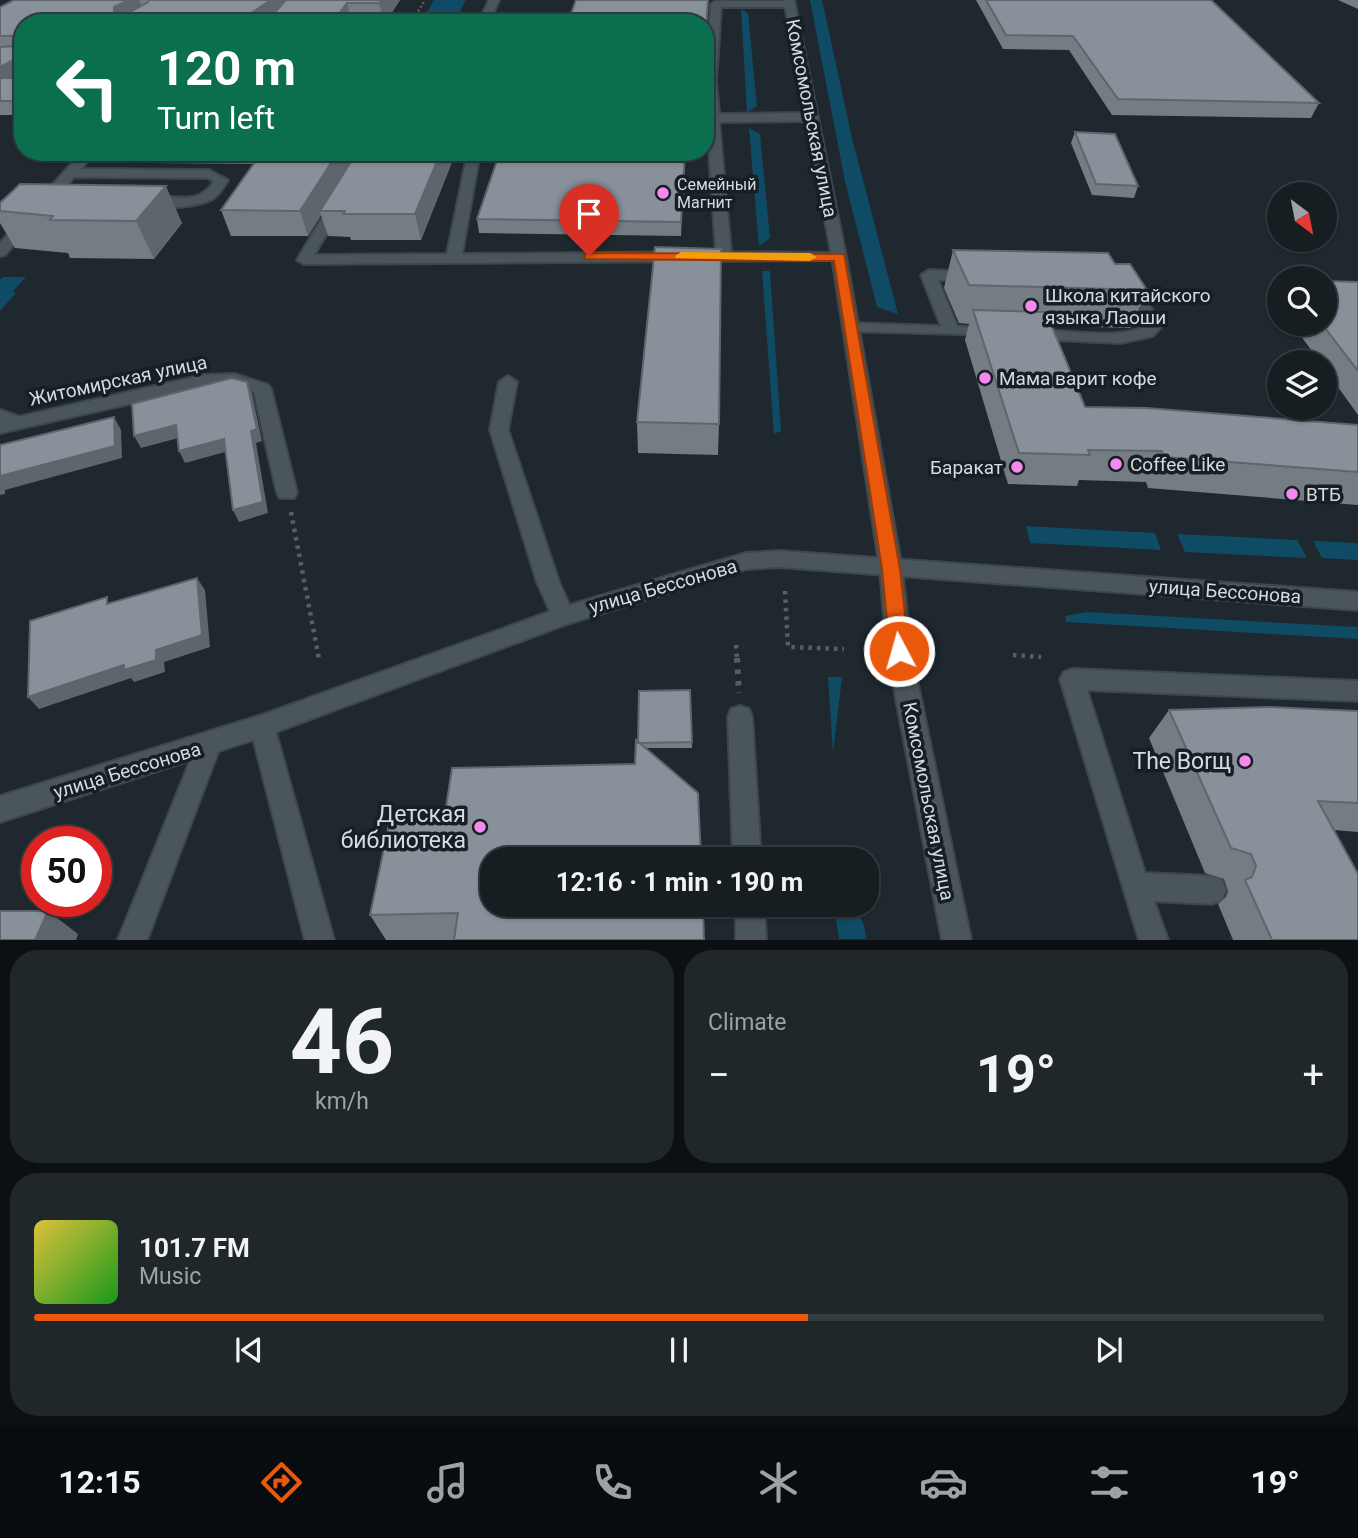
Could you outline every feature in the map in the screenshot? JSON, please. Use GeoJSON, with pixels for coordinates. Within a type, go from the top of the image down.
{"type":"FeatureCollection","features":[{"type":"Feature","properties":{"kind":"main road","name":"Комсомольская улица"},"geometry":{"type":"LineString","coordinates":[[790,2],[851,328],[891,569],[899,651],[957,940]]}},
{"type":"Feature","properties":{"kind":"main road"},"geometry":{"type":"LineString","coordinates":[[714,30],[716,4],[790,2]]}},
{"type":"Feature","properties":{"kind":"main road"},"geometry":{"type":"LineString","coordinates":[[714,118],[812,117]]}},
{"type":"Feature","properties":{"kind":"main road"},"geometry":{"type":"LineString","coordinates":[[0,252],[81,161]]}},
{"type":"Feature","properties":{"kind":"main road"},"geometry":{"type":"LineString","coordinates":[[454,257],[472,161]]}},
{"type":"Feature","properties":{"kind":"main road"},"geometry":{"type":"LineString","coordinates":[[71,173],[209,174],[221,180],[212,194],[201,200],[138,202]]}},
{"type":"Feature","properties":{"kind":"main road"},"geometry":{"type":"LineString","coordinates":[[347,188],[304,260],[724,256]]}},
{"type":"Feature","properties":{"kind":"main road"},"geometry":{"type":"LineString","coordinates":[[46,201],[71,201]]}},
{"type":"Feature","properties":{"kind":"main road"},"geometry":{"type":"LineString","coordinates":[[951,331],[929,275],[984,275]]}},
{"type":"Feature","properties":{"kind":"main road"},"geometry":{"type":"LineString","coordinates":[[851,328],[1120,338],[1147,333],[1155,325],[1135,297],[1104,279]]}},
{"type":"Feature","properties":{"kind":"main road","name":"Житомирская улица"},"geometry":{"type":"LineString","coordinates":[[6,422],[204,381],[247,382],[262,389],[287,493]]}},
{"type":"Feature","properties":{"kind":"main road"},"geometry":{"type":"LineString","coordinates":[[508,382],[499,430],[548,582],[563,616]]}},
{"type":"Feature","properties":{"kind":"main road","name":"улица Бессонова"},"geometry":{"type":"LineString","coordinates":[[0,810],[262,726],[563,616],[746,561],[779,559],[1358,601]]}},
{"type":"Feature","properties":{"kind":"main road"},"geometry":{"type":"LineString","coordinates":[[1154,940],[1072,679],[1358,691]]}},
{"type":"Feature","properties":{"kind":"main road"},"geometry":{"type":"LineString","coordinates":[[740,717],[746,847]]}},
{"type":"Feature","properties":{"kind":"main road"},"geometry":{"type":"LineString","coordinates":[[262,726],[320,940]]}},
{"type":"Feature","properties":{"kind":"main road"},"geometry":{"type":"LineString","coordinates":[[132,940],[209,744]]}},
{"type":"Feature","properties":{"kind":"main road"},"geometry":{"type":"LineString","coordinates":[[1135,886],[1212,890]]}},
{"type":"Feature","properties":{"kind":"main road"},"geometry":{"type":"LineString","coordinates":[[750,917],[751,940]]}},
{"type":"Feature","properties":{"kind":"lane"},"geometry":{"type":"LineString","coordinates":[[714,131],[724,256],[839,257]]}},
{"type":"Feature","properties":{"kind":"path"},"geometry":{"type":"LineString","coordinates":[[287,493],[319,659]]}},
{"type":"Feature","properties":{"kind":"path"},"geometry":{"type":"LineString","coordinates":[[785,592],[788,647],[844,649]]}},
{"type":"Feature","properties":{"kind":"path"},"geometry":{"type":"LineString","coordinates":[[736,645],[740,717]]}},
{"type":"Feature","properties":{"kind":"path"},"geometry":{"type":"LineString","coordinates":[[1013,655],[1041,657]]}},
{"type":"Feature","properties":{"kind":"shaded area"},"geometry":{"type":"Polygon","coordinates":[[[434,0],[466,0],[459,13],[426,14],[434,0]]]}},
{"type":"Feature","properties":{"kind":"shaded area"},"geometry":{"type":"Polygon","coordinates":[[[810,0],[822,0],[852,138],[898,314],[877,307],[845,181],[810,0]]]}},
{"type":"Feature","properties":{"kind":"shaded area"},"geometry":{"type":"Polygon","coordinates":[[[741,9],[748,13],[757,106],[747,112],[741,9]]]}},
{"type":"Feature","properties":{"kind":"shaded area"},"geometry":{"type":"Polygon","coordinates":[[[749,128],[760,134],[770,238],[759,246],[749,128]]]}},
{"type":"Feature","properties":{"kind":"shaded area"},"geometry":{"type":"Polygon","coordinates":[[[762,271],[770,271],[781,431],[774,434],[762,271]]]}},
{"type":"Feature","properties":{"kind":"shaded area"},"geometry":{"type":"Polygon","coordinates":[[[3,277],[26,277],[0,311],[0,280],[3,277]]]}},
{"type":"Feature","properties":{"kind":"shaded area"},"geometry":{"type":"Polygon","coordinates":[[[1026,526],[1155,533],[1161,550],[1030,543],[1026,526]]]}},
{"type":"Feature","properties":{"kind":"shaded area"},"geometry":{"type":"Polygon","coordinates":[[[1177,534],[1297,540],[1307,558],[1185,552],[1177,534]]]}},
{"type":"Feature","properties":{"kind":"shaded area"},"geometry":{"type":"Polygon","coordinates":[[[1313,541],[1358,543],[1358,560],[1322,558],[1313,541]]]}},
{"type":"Feature","properties":{"kind":"shaded area"},"geometry":{"type":"Polygon","coordinates":[[[1087,612],[1358,627],[1358,639],[1066,622],[1065,616],[1087,612]]]}},
{"type":"Feature","properties":{"kind":"shaded area"},"geometry":{"type":"Polygon","coordinates":[[[828,677],[842,677],[833,753],[828,677]]]}},
{"type":"Feature","properties":{"kind":"shaded area"},"geometry":{"type":"Polygon","coordinates":[[[836,917],[860,917],[866,939],[839,939],[836,917]]]}},
{"type":"Feature","properties":{"kind":"building"},"geometry":{"type":"Polygon","coordinates":[[[14,0],[129,0],[114,7],[114,11],[130,12],[149,0],[271,0],[250,14],[14,14],[14,36],[0,36],[0,7],[14,0]]]}},
{"type":"Feature","properties":{"kind":"building"},"geometry":{"type":"Polygon","coordinates":[[[286,0],[382,0],[379,3],[347,3],[339,14],[273,14],[286,0]]]}},
{"type":"Feature","properties":{"kind":"building"},"geometry":{"type":"Polygon","coordinates":[[[576,0],[708,0],[707,14],[571,14],[576,0]]]}},
{"type":"Feature","properties":{"kind":"building"},"geometry":{"type":"Polygon","coordinates":[[[986,0],[1211,0],[1319,103],[1118,99],[1073,36],[1006,35],[986,0]]]}},
{"type":"Feature","properties":{"kind":"building"},"geometry":{"type":"Polygon","coordinates":[[[14,46],[14,60],[0,67],[0,47],[14,46]]]}},
{"type":"Feature","properties":{"kind":"building"},"geometry":{"type":"Polygon","coordinates":[[[0,78],[14,78],[14,101],[0,101],[0,78]]]}},
{"type":"Feature","properties":{"kind":"building"},"geometry":{"type":"Polygon","coordinates":[[[1075,132],[1115,134],[1138,186],[1096,184],[1075,132]]]}},
{"type":"Feature","properties":{"kind":"building"},"geometry":{"type":"Polygon","coordinates":[[[256,161],[332,161],[300,211],[221,210],[256,161]]]}},
{"type":"Feature","properties":{"kind":"building"},"geometry":{"type":"Polygon","coordinates":[[[351,161],[437,161],[415,214],[343,214],[345,211],[320,211],[351,161]]]}},
{"type":"Feature","properties":{"kind":"building"},"geometry":{"type":"Polygon","coordinates":[[[497,161],[684,161],[681,222],[477,219],[497,161]]]}},
{"type":"Feature","properties":{"kind":"building"},"geometry":{"type":"Polygon","coordinates":[[[20,184],[166,186],[136,221],[50,220],[53,216],[0,211],[0,203],[20,184]]]}},
{"type":"Feature","properties":{"kind":"building"},"geometry":{"type":"Polygon","coordinates":[[[655,247],[721,249],[719,424],[637,422],[655,247]]]}},
{"type":"Feature","properties":{"kind":"building"},"geometry":{"type":"Polygon","coordinates":[[[953,250],[1108,253],[1115,264],[1130,264],[1147,290],[969,285],[953,250]]]}},
{"type":"Feature","properties":{"kind":"building"},"geometry":{"type":"Polygon","coordinates":[[[1337,281],[1358,282],[1358,371],[1331,336],[1337,336],[1337,281]]]}},
{"type":"Feature","properties":{"kind":"building"},"geometry":{"type":"Polygon","coordinates":[[[973,310],[1046,312],[1085,407],[1147,408],[1267,418],[1267,420],[1358,425],[1358,472],[1164,457],[1162,451],[1088,450],[1090,455],[1019,453],[973,310]]]}},
{"type":"Feature","properties":{"kind":"building"},"geometry":{"type":"Polygon","coordinates":[[[232,378],[247,382],[257,429],[251,431],[263,502],[233,510],[224,439],[179,451],[176,425],[134,436],[132,404],[232,378]]]}},
{"type":"Feature","properties":{"kind":"building"},"geometry":{"type":"Polygon","coordinates":[[[114,417],[115,446],[0,476],[0,445],[114,417]]]}},
{"type":"Feature","properties":{"kind":"building"},"geometry":{"type":"Polygon","coordinates":[[[197,578],[202,635],[156,650],[156,660],[124,670],[124,665],[28,697],[30,621],[107,597],[107,604],[197,578]]]}},
{"type":"Feature","properties":{"kind":"building"},"geometry":{"type":"Polygon","coordinates":[[[690,690],[692,742],[638,743],[639,691],[690,690]]]}},
{"type":"Feature","properties":{"kind":"building"},"geometry":{"type":"Polygon","coordinates":[[[1268,707],[1358,711],[1358,803],[1318,801],[1358,874],[1358,940],[1272,940],[1245,880],[1252,877],[1256,866],[1251,854],[1231,848],[1169,710],[1268,707]]]}},
{"type":"Feature","properties":{"kind":"building"},"geometry":{"type":"Polygon","coordinates":[[[636,740],[698,793],[700,847],[480,847],[480,917],[703,917],[704,940],[454,940],[458,913],[370,915],[391,815],[445,814],[452,768],[635,764],[636,740]]]}},
{"type":"Feature","properties":{"kind":"building"},"geometry":{"type":"Polygon","coordinates":[[[0,911],[21,911],[21,917],[45,917],[35,940],[0,940],[0,911]]]}},
{"type":"Feature","properties":{"kind":"slow traffic"},"geometry":{"type":"LineString","coordinates":[[681,256],[810,257]]}},
{"type":"Feature","properties":{"kind":"place","name":"Семейный Магнит"},"geometry":{"type":"Point","coordinates":[663,193]}},
{"type":"Feature","properties":{"kind":"place","name":"Школа китайского языка Лаоши"},"geometry":{"type":"Point","coordinates":[1031,306]}},
{"type":"Feature","properties":{"kind":"place","name":"Мама варит кофе"},"geometry":{"type":"Point","coordinates":[985,378]}},
{"type":"Feature","properties":{"kind":"place","name":"Coffee Like"},"geometry":{"type":"Point","coordinates":[1116,464]}},
{"type":"Feature","properties":{"kind":"place","name":"Баракат"},"geometry":{"type":"Point","coordinates":[1017,467]}},
{"type":"Feature","properties":{"kind":"place","name":"ВТБ"},"geometry":{"type":"Point","coordinates":[1292,494]}},
{"type":"Feature","properties":{"kind":"place","name":"The Borщ"},"geometry":{"type":"Point","coordinates":[1245,761]}},
{"type":"Feature","properties":{"kind":"place","name":"Детская библиотека"},"geometry":{"type":"Point","coordinates":[480,827]}},
{"type":"Feature","properties":{"kind":"route"},"geometry":{"type":"LineString","coordinates":[[589,256],[839,257],[891,569],[899,651]]}}]}
